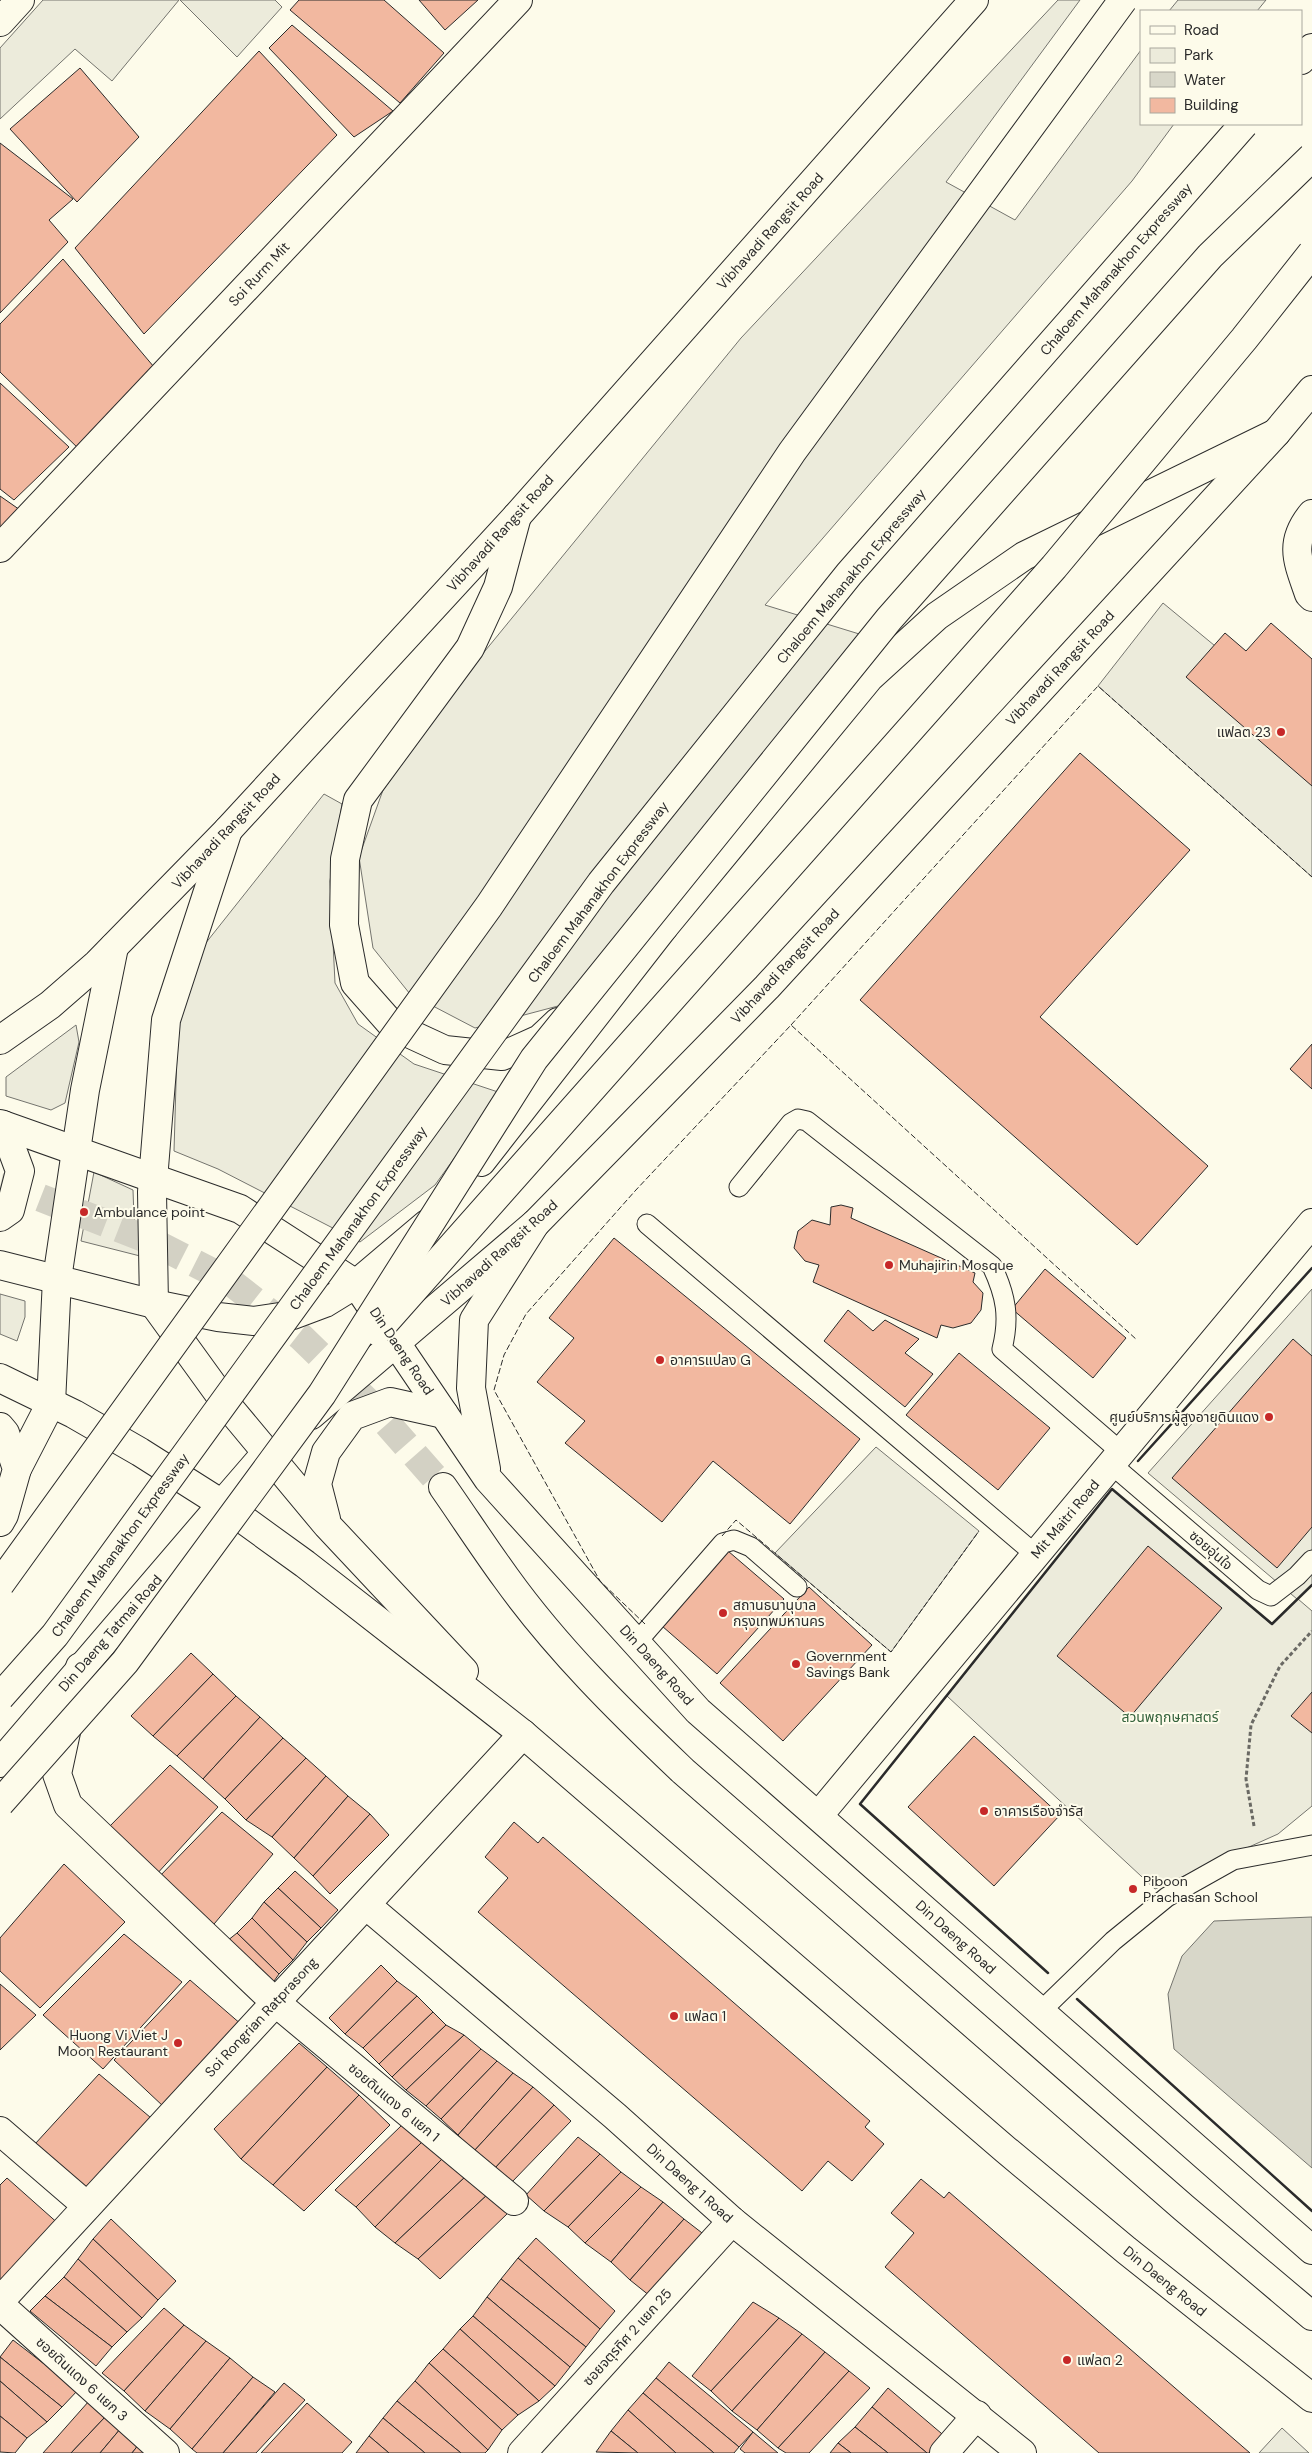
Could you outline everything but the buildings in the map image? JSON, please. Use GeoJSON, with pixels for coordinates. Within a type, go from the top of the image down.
{"type":"FeatureCollection","features":[{"type":"Feature","properties":{"kind":"main road"},"geometry":{"type":"LineString","coordinates":[[0,22],[20,0]]}},
{"type":"Feature","properties":{"kind":"main road","name":"Soi Rurm Mit"},"geometry":{"type":"LineString","coordinates":[[0,548],[518,0]]}},
{"type":"Feature","properties":{"kind":"main road","name":"Vibhavadi Rangsit Road"},"geometry":{"type":"LineString","coordinates":[[0,1040],[50,1005],[114,947],[228,830],[517,516],[974,0]]}},
{"type":"Feature","properties":{"kind":"main road"},"geometry":{"type":"LineString","coordinates":[[0,1584],[489,906],[792,452],[1123,0]]}},
{"type":"Feature","properties":{"kind":"main road"},"geometry":{"type":"LineString","coordinates":[[1302,59],[1312,48]]}},
{"type":"Feature","properties":{"kind":"main road","name":"Chaloem Mahanakhon Expressway"},"geometry":{"type":"LineString","coordinates":[[0,1697],[55,1635],[601,883],[849,574],[1243,125]]}},
{"type":"Feature","properties":{"kind":"main road"},"geometry":{"type":"LineString","coordinates":[[0,1803],[125,1662],[322,1394],[534,1059],[636,931],[889,619],[1210,256],[1312,157]]}},
{"type":"Feature","properties":{"kind":"main road"},"geometry":{"type":"LineString","coordinates":[[322,1394],[1048,574],[1244,339],[1312,253]]}},
{"type":"Feature","properties":{"kind":"main road","name":"Vibhavadi Rangsit Road"},"geometry":{"type":"LineString","coordinates":[[222,1504],[266,1453],[398,1343],[535,1224],[767,987],[1276,433],[1312,390]]}},
{"type":"Feature","properties":{"kind":"main road"},"geometry":{"type":"LineString","coordinates":[[0,1265],[154,1304],[218,1317],[254,1321],[293,1315],[326,1303],[356,1284],[443,1211],[664,926],[870,678],[937,616],[1024,556],[1276,433]]}},
{"type":"Feature","properties":{"kind":"main road"},"geometry":{"type":"LineString","coordinates":[[1312,514],[1302,527],[1296,555],[1308,594],[1312,597]]}},
{"type":"Feature","properties":{"kind":"main road"},"geometry":{"type":"LineString","coordinates":[[517,516],[498,587],[470,648],[358,800],[345,859],[344,925],[355,983],[393,1026],[445,1050],[502,1056],[540,1038],[664,926]]}},
{"type":"Feature","properties":{"kind":"main road"},"geometry":{"type":"LineString","coordinates":[[228,830],[166,1020],[152,1178],[154,1304],[227,1406],[327,1525],[523,1734]]}},
{"type":"Feature","properties":{"kind":"main road"},"geometry":{"type":"LineString","coordinates":[[0,1522],[4,1515],[17,1469],[51,1403],[57,1279],[86,1090],[114,947]]}},
{"type":"Feature","properties":{"kind":"main road"},"geometry":{"type":"LineString","coordinates":[[0,1217],[10,1210],[20,1171],[2,1125]]}},
{"type":"Feature","properties":{"kind":"main road","name":"Din Daeng Road"},"geometry":{"type":"LineString","coordinates":[[2,1125],[240,1209],[356,1284],[398,1343],[488,1479],[698,1711],[819,1815],[1312,2250]]}},
{"type":"Feature","properties":{"kind":"main road","name":"Mit Maitri Road"},"geometry":{"type":"LineString","coordinates":[[819,1815],[1312,1223]]}},
{"type":"Feature","properties":{"kind":"main road"},"geometry":{"type":"LineString","coordinates":[[488,1479],[471,1388],[474,1320],[535,1224]]}},
{"type":"Feature","properties":{"kind":"main road","name":"Din Daeng Road"},"geometry":{"type":"LineString","coordinates":[[0,1378],[51,1403],[140,1452],[222,1504],[305,1564],[523,1734],[1006,2150],[1126,2250],[1312,2398]]}},
{"type":"Feature","properties":{"kind":"main road"},"geometry":{"type":"LineString","coordinates":[[327,1525],[317,1484],[326,1452],[352,1416],[390,1402],[444,1414]]}},
{"type":"Feature","properties":{"kind":"main road"},"geometry":{"type":"LineString","coordinates":[[0,1427],[17,1469]]}},
{"type":"Feature","properties":{"kind":"main road"},"geometry":{"type":"LineString","coordinates":[[443,1487],[506,1579],[568,1654],[620,1711],[683,1771],[1184,2208],[1312,2316]]}},
{"type":"Feature","properties":{"kind":"main road","name":"Din Daeng Tatmai Road"},"geometry":{"type":"LineString","coordinates":[[0,1763],[222,1504]]}},
{"type":"Feature","properties":{"kind":"main road","name":"ซอยดินแดง 6 แยก 1"},"geometry":{"type":"LineString","coordinates":[[80,1668],[57,1774],[68,1805],[275,2002],[514,2201]]}},
{"type":"Feature","properties":{"kind":"main road","name":"Soi Rongrian Ratprasong"},"geometry":{"type":"LineString","coordinates":[[0,2301],[523,1734]]}},
{"type":"Feature","properties":{"kind":"main road","name":"Din Daeng 1 Road"},"geometry":{"type":"LineString","coordinates":[[366,1905],[615,2116],[732,2221],[1022,2453]]}},
{"type":"Feature","properties":{"kind":"main road"},"geometry":{"type":"LineString","coordinates":[[0,2131],[87,2206]]}},
{"type":"Feature","properties":{"kind":"main road","name":"ซอยจตุรทิศ 2 แยก 25"},"geometry":{"type":"LineString","coordinates":[[522,2453],[732,2221]]}},
{"type":"Feature","properties":{"kind":"main road","name":"ซอยดินแดง 6 แยก 3"},"geometry":{"type":"LineString","coordinates":[[0,2305],[164,2453]]}},
{"type":"Feature","properties":{"kind":"main road"},"geometry":{"type":"LineString","coordinates":[[944,2453],[977,2416]]}},
{"type":"Feature","properties":{"kind":"lane"},"geometry":{"type":"LineString","coordinates":[[739,1187],[791,1123],[798,1119],[807,1121],[992,1266],[1001,1285],[1006,1306],[1007,1329],[1002,1349],[1116,1458]]}},
{"type":"Feature","properties":{"kind":"lane"},"geometry":{"type":"LineString","coordinates":[[647,1224],[1036,1555]]}},
{"type":"Feature","properties":{"kind":"lane","name":"ซอยอุ่นใจ"},"geometry":{"type":"LineString","coordinates":[[1116,1458],[1258,1590],[1271,1596],[1297,1576],[1312,1560]]}},
{"type":"Feature","properties":{"kind":"lane"},"geometry":{"type":"LineString","coordinates":[[636,1643],[723,1543],[734,1540],[751,1547],[797,1587]]}},
{"type":"Feature","properties":{"kind":"lane"},"geometry":{"type":"LineString","coordinates":[[1040,2012],[1112,1941],[1167,1897],[1233,1860],[1312,1845]]}},
{"type":"Feature","properties":{"kind":"path"},"geometry":{"type":"LineString","coordinates":[[1260,1855],[1246,1779],[1251,1725],[1280,1666],[1312,1631]]}},
{"type":"Feature","properties":{"kind":"green space"},"geometry":{"type":"Polygon","coordinates":[[[43,0],[179,0],[112,81],[75,49],[0,119],[0,48],[43,0]]]}},
{"type":"Feature","properties":{"kind":"green space"},"geometry":{"type":"Polygon","coordinates":[[[180,0],[275,0],[282,7],[237,57],[180,0]]]}},
{"type":"Feature","properties":{"kind":"green space"},"geometry":{"type":"Polygon","coordinates":[[[1058,0],[1080,0],[946,182],[1015,220],[1140,51],[1140,125],[1173,125],[1132,181],[765,605],[882,641],[558,1006],[475,1028],[410,994],[373,948],[359,857],[383,790],[485,651],[741,338],[1058,0]]]}},
{"type":"Feature","properties":{"kind":"green space"},"geometry":{"type":"Polygon","coordinates":[[[1178,0],[1266,0],[1258,10],[1170,10],[1178,0]]]}},
{"type":"Feature","properties":{"kind":"green space"},"geometry":{"type":"Polygon","coordinates":[[[1163,603],[1312,726],[1312,877],[1098,686],[1163,603]]]}},
{"type":"Feature","properties":{"kind":"green space"},"geometry":{"type":"Polygon","coordinates":[[[324,794],[342,804],[330,881],[335,983],[358,1024],[414,1064],[501,1093],[435,1185],[360,1242],[218,1169],[174,1151],[178,1016],[205,944],[324,794]]]}},
{"type":"Feature","properties":{"kind":"green space"},"geometry":{"type":"Polygon","coordinates":[[[76,1025],[79,1042],[65,1103],[51,1110],[6,1096],[6,1077],[76,1025]]]}},
{"type":"Feature","properties":{"kind":"green space"},"geometry":{"type":"Polygon","coordinates":[[[94,1172],[133,1190],[134,1218],[144,1257],[81,1241],[94,1172]]]}},
{"type":"Feature","properties":{"kind":"green space","name":"สวนพฤกษศาสตร์"},"geometry":{"type":"Polygon","coordinates":[[[1312,1289],[1312,1585],[1298,1599],[1312,1611],[1312,1806],[1278,1834],[1155,1889],[947,1696],[1112,1489],[1271,1624],[1297,1599],[1148,1473],[1312,1289]]]}},
{"type":"Feature","properties":{"kind":"green space"},"geometry":{"type":"Polygon","coordinates":[[[0,1294],[25,1301],[25,1317],[17,1341],[0,1334],[0,1294]]]}},
{"type":"Feature","properties":{"kind":"green space"},"geometry":{"type":"Polygon","coordinates":[[[876,1447],[979,1531],[891,1652],[775,1553],[876,1447]]]}},
{"type":"Feature","properties":{"kind":"green space"},"geometry":{"type":"Polygon","coordinates":[[[1282,2428],[1309,2453],[1259,2453],[1282,2428]]]}},
{"type":"Feature","properties":{"kind":"water"},"geometry":{"type":"Polygon","coordinates":[[[1312,1917],[1312,2168],[1174,2049],[1168,1994],[1182,1956],[1214,1921],[1312,1917]]]}},
{"type":"Feature","properties":{"kind":"tunnel"},"geometry":{"type":"LineString","coordinates":[[0,1187],[31,1194],[149,1240],[228,1280],[301,1337],[371,1405],[443,1487]]}},
{"type":"Feature","properties":{"kind":"fence"},"geometry":{"type":"LineString","coordinates":[[791,1025],[1098,686],[1312,877]]}},
{"type":"Feature","properties":{"kind":"fence"},"geometry":{"type":"LineString","coordinates":[[645,1624],[600,1581],[494,1390],[504,1355],[526,1314],[635,1191],[791,1025],[1137,1340]]}},
{"type":"Feature","properties":{"kind":"fence"},"geometry":{"type":"LineString","coordinates":[[722,1536],[736,1520],[891,1652],[979,1531]]}},
{"type":"Feature","properties":{"kind":"wall"},"geometry":{"type":"LineString","coordinates":[[1138,1461],[1312,1268]]}},
{"type":"Feature","properties":{"kind":"wall"},"geometry":{"type":"LineString","coordinates":[[1048,1973],[860,1804],[1112,1489],[1272,1624],[1312,1585]]}},
{"type":"Feature","properties":{"kind":"wall"},"geometry":{"type":"LineString","coordinates":[[1077,1999],[1312,2211]]}},
{"type":"Feature","properties":{"kind":"place","name":"แฟลต 23"},"geometry":{"type":"Point","coordinates":[1281,732]}},
{"type":"Feature","properties":{"kind":"place","name":"Ambulance point"},"geometry":{"type":"Point","coordinates":[84,1212]}},
{"type":"Feature","properties":{"kind":"place","name":"Muhajirin Mosque"},"geometry":{"type":"Point","coordinates":[889,1265]}},
{"type":"Feature","properties":{"kind":"place","name":"อาคารแปลง G"},"geometry":{"type":"Point","coordinates":[660,1360]}},
{"type":"Feature","properties":{"kind":"place","name":"ศูนย์บริการผู้สูงอายุดินแดง"},"geometry":{"type":"Point","coordinates":[1269,1417]}},
{"type":"Feature","properties":{"kind":"place","name":"สถานธนานุบาล กรุงเทพมหานคร"},"geometry":{"type":"Point","coordinates":[723,1613]}},
{"type":"Feature","properties":{"kind":"place","name":"Government Savings Bank"},"geometry":{"type":"Point","coordinates":[796,1664]}},
{"type":"Feature","properties":{"kind":"place","name":"อาคารเรืองจำรัส"},"geometry":{"type":"Point","coordinates":[984,1811]}},
{"type":"Feature","properties":{"kind":"place","name":"Piboon Prachasan School"},"geometry":{"type":"Point","coordinates":[1133,1889]}},
{"type":"Feature","properties":{"kind":"place","name":"แฟลต 1"},"geometry":{"type":"Point","coordinates":[674,2016]}},
{"type":"Feature","properties":{"kind":"place","name":"Huong Vi Viet J Moon Restaurant"},"geometry":{"type":"Point","coordinates":[178,2043]}},
{"type":"Feature","properties":{"kind":"place","name":"แฟลต 2"},"geometry":{"type":"Point","coordinates":[1067,2360]}}]}
